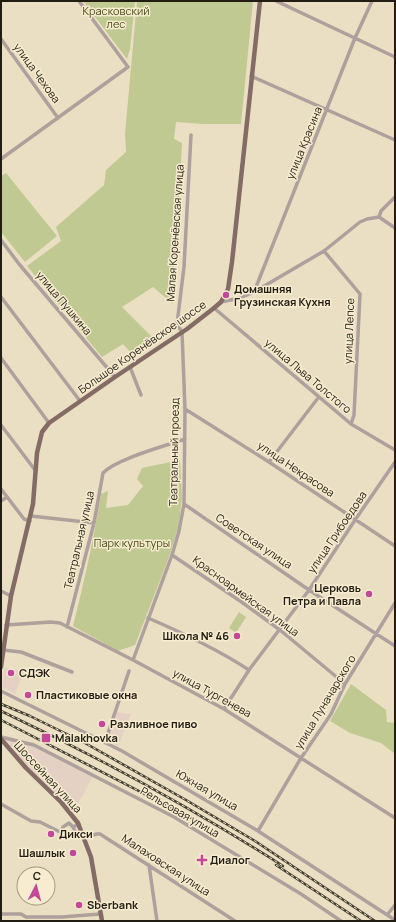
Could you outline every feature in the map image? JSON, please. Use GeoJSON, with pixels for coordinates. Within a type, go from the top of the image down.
{"type":"FeatureCollection","features":[{"type":"Feature","properties":{"kind":"main road","name":"Большое Коренёвское шоссе"},"geometry":{"type":"LineString","coordinates":[[1,667],[3,640],[11,596],[30,518],[40,438],[49,423],[182,332],[214,308],[221,302],[229,284],[260,1]]}},
{"type":"Feature","properties":{"kind":"main road","name":"Шоссейная улица"},"geometry":{"type":"LineString","coordinates":[[1,738],[26,768],[61,802],[79,824],[93,866],[102,921]]}},
{"type":"Feature","properties":{"kind":"street"},"geometry":{"type":"LineString","coordinates":[[1,159],[128,67],[79,1]]}},
{"type":"Feature","properties":{"kind":"street"},"geometry":{"type":"LineString","coordinates":[[276,1],[395,57]]}},
{"type":"Feature","properties":{"kind":"street","name":"улица Красина"},"geometry":{"type":"LineString","coordinates":[[254,292],[354,38],[372,1]]}},
{"type":"Feature","properties":{"kind":"street","name":"улица Чехова"},"geometry":{"type":"LineString","coordinates":[[1,39],[58,118]]}},
{"type":"Feature","properties":{"kind":"street"},"geometry":{"type":"LineString","coordinates":[[252,76],[395,140]]}},
{"type":"Feature","properties":{"kind":"street","name":"Малая Коренёвская улица"},"geometry":{"type":"LineString","coordinates":[[182,332],[177,324],[184,268],[191,135]]}},
{"type":"Feature","properties":{"kind":"street"},"geometry":{"type":"LineString","coordinates":[[379,217],[381,212],[395,197]]}},
{"type":"Feature","properties":{"kind":"street"},"geometry":{"type":"LineString","coordinates":[[221,302],[240,298],[254,292],[324,251],[360,222],[367,219],[379,217],[395,228]]}},
{"type":"Feature","properties":{"kind":"street","name":"улица Пушкина"},"geometry":{"type":"LineString","coordinates":[[1,240],[19,264],[115,377]]}},
{"type":"Feature","properties":{"kind":"street","name":"улица Лепсе"},"geometry":{"type":"LineString","coordinates":[[324,251],[360,294],[354,415],[351,424]]}},
{"type":"Feature","properties":{"kind":"street"},"geometry":{"type":"LineString","coordinates":[[1,297],[80,401]]}},
{"type":"Feature","properties":{"kind":"street","name":"улица Льва Толстого"},"geometry":{"type":"LineString","coordinates":[[214,308],[318,398],[351,424],[395,450]]}},
{"type":"Feature","properties":{"kind":"street","name":"Театральный проезд"},"geometry":{"type":"LineString","coordinates":[[133,660],[172,555],[179,531],[184,504],[185,409],[182,332]]}},
{"type":"Feature","properties":{"kind":"street"},"geometry":{"type":"LineString","coordinates":[[1,358],[49,423]]}},
{"type":"Feature","properties":{"kind":"street"},"geometry":{"type":"LineString","coordinates":[[130,367],[141,395]]}},
{"type":"Feature","properties":{"kind":"street"},"geometry":{"type":"LineString","coordinates":[[269,462],[318,398]]}},
{"type":"Feature","properties":{"kind":"street","name":"улица Некрасова"},"geometry":{"type":"LineString","coordinates":[[185,409],[269,462],[395,546]]}},
{"type":"Feature","properties":{"kind":"street"},"geometry":{"type":"LineString","coordinates":[[1,425],[36,470]]}},
{"type":"Feature","properties":{"kind":"street","name":"Театральная улица"},"geometry":{"type":"LineString","coordinates":[[67,627],[94,523],[103,473],[106,469],[128,459],[185,439]]}},
{"type":"Feature","properties":{"kind":"street","name":"улица Грибоедова"},"geometry":{"type":"LineString","coordinates":[[224,709],[249,670],[309,590],[395,462]]}},
{"type":"Feature","properties":{"kind":"street"},"geometry":{"type":"LineString","coordinates":[[1,489],[24,519],[30,518],[94,523]]}},
{"type":"Feature","properties":{"kind":"street"},"geometry":{"type":"LineString","coordinates":[[1,501],[7,497]]}},
{"type":"Feature","properties":{"kind":"street","name":"Советская улица"},"geometry":{"type":"LineString","coordinates":[[184,504],[309,590],[395,646]]}},
{"type":"Feature","properties":{"kind":"street","name":"Красноармейская улица"},"geometry":{"type":"LineString","coordinates":[[172,555],[280,630],[344,684]]}},
{"type":"Feature","properties":{"kind":"street"},"geometry":{"type":"LineString","coordinates":[[1,591],[11,596]]}},
{"type":"Feature","properties":{"kind":"street","name":"улица Луначарского"},"geometry":{"type":"LineString","coordinates":[[258,831],[301,758],[331,714],[344,684],[395,603]]}},
{"type":"Feature","properties":{"kind":"street"},"geometry":{"type":"LineString","coordinates":[[148,618],[193,638],[234,660],[249,670]]}},
{"type":"Feature","properties":{"kind":"street","name":"улица Тургенева"},"geometry":{"type":"LineString","coordinates":[[6,625],[51,622],[60,623],[224,709],[395,818]]}},
{"type":"Feature","properties":{"kind":"street"},"geometry":{"type":"LineString","coordinates":[[3,650],[21,652],[72,672]]}},
{"type":"Feature","properties":{"kind":"street"},"geometry":{"type":"LineString","coordinates":[[105,742],[129,671]]}},
{"type":"Feature","properties":{"kind":"street","name":"Южная улица"},"geometry":{"type":"LineString","coordinates":[[1,691],[105,742],[258,831],[395,920]]}},
{"type":"Feature","properties":{"kind":"street","name":"Рельсовая улица"},"geometry":{"type":"LineString","coordinates":[[1,738],[34,745],[174,817],[301,894],[341,921]]}},
{"type":"Feature","properties":{"kind":"street"},"geometry":{"type":"LineString","coordinates":[[1,804],[31,821],[40,822],[65,835],[70,836],[73,835],[75,831],[70,823],[63,827],[62,830],[65,835]]}},
{"type":"Feature","properties":{"kind":"street"},"geometry":{"type":"LineString","coordinates":[[73,827],[79,824]]}},
{"type":"Feature","properties":{"kind":"street","name":"Малаховская улица"},"geometry":{"type":"LineString","coordinates":[[84,837],[100,834],[235,921]]}},
{"type":"Feature","properties":{"kind":"street"},"geometry":{"type":"LineString","coordinates":[[149,865],[157,921]]}},
{"type":"Feature","properties":{"kind":"street"},"geometry":{"type":"LineString","coordinates":[[387,915],[395,905]]}},
{"type":"Feature","properties":{"kind":"street"},"geometry":{"type":"LineString","coordinates":[[1,914],[21,914],[26,919],[100,914]]}},
{"type":"Feature","properties":{"kind":"shaded area"},"geometry":{"type":"Polygon","coordinates":[[[4,668],[24,671],[15,694],[3,687],[4,668]]]}},
{"type":"Feature","properties":{"kind":"shaded area"},"geometry":{"type":"Polygon","coordinates":[[[117,712],[131,714],[118,746],[107,740],[117,712]]]}},
{"type":"Feature","properties":{"kind":"shaded area"},"geometry":{"type":"Polygon","coordinates":[[[4,738],[34,746],[93,777],[73,812],[28,767],[4,738]]]}},
{"type":"Feature","properties":{"kind":"green space","name":"Красковский лес"},"geometry":{"type":"Polygon","coordinates":[[[83,1],[135,1],[130,49],[127,59],[83,1]]]}},
{"type":"Feature","properties":{"kind":"green space"},"geometry":{"type":"Polygon","coordinates":[[[137,1],[253,1],[241,124],[176,122],[174,139],[182,143],[173,304],[153,287],[122,307],[155,340],[132,354],[123,344],[102,357],[27,266],[61,241],[56,227],[104,185],[106,170],[126,152],[125,134],[137,1]]]}},
{"type":"Feature","properties":{"kind":"green space"},"geometry":{"type":"Polygon","coordinates":[[[6,173],[57,236],[25,262],[1,232],[1,176],[6,173]]]}},
{"type":"Feature","properties":{"kind":"green space","name":"Парк культуры"},"geometry":{"type":"Polygon","coordinates":[[[180,460],[182,497],[179,524],[169,557],[135,645],[118,651],[73,626],[101,494],[108,491],[106,508],[128,505],[143,486],[137,479],[142,468],[180,460]]]}},
{"type":"Feature","properties":{"kind":"green space"},"geometry":{"type":"Polygon","coordinates":[[[239,612],[246,617],[236,633],[229,628],[239,612]]]}},
{"type":"Feature","properties":{"kind":"green space"},"geometry":{"type":"Polygon","coordinates":[[[351,684],[386,710],[387,722],[395,723],[395,754],[381,743],[350,733],[330,721],[351,684]]]}},
{"type":"Feature","properties":{"kind":"railway"},"geometry":{"type":"LineString","coordinates":[[1,704],[30,716],[85,743],[186,800],[255,841],[375,921]]}},
{"type":"Feature","properties":{"kind":"railway"},"geometry":{"type":"LineString","coordinates":[[1,711],[73,746],[144,784],[283,866]]}},
{"type":"Feature","properties":{"kind":"railway"},"geometry":{"type":"LineString","coordinates":[[1,720],[201,823]]}},
{"type":"Feature","properties":{"kind":"railway"},"geometry":{"type":"LineString","coordinates":[[276,865],[361,921]]}},
{"type":"Feature","properties":{"kind":"place","name":"Домашняя Грузинская Кухня"},"geometry":{"type":"Point","coordinates":[226,295]}},
{"type":"Feature","properties":{"kind":"place","name":"Церковь Петра и Павла"},"geometry":{"type":"Point","coordinates":[369,594]}},
{"type":"Feature","properties":{"kind":"place","name":"Школа № 46"},"geometry":{"type":"Point","coordinates":[237,636]}},
{"type":"Feature","properties":{"kind":"place","name":"СДЭК"},"geometry":{"type":"Point","coordinates":[11,673]}},
{"type":"Feature","properties":{"kind":"place","name":"Пластиковые окна"},"geometry":{"type":"Point","coordinates":[28,695]}},
{"type":"Feature","properties":{"kind":"place","name":"Разливное пиво"},"geometry":{"type":"Point","coordinates":[102,724]}},
{"type":"Feature","properties":{"kind":"place","name":"Malakhovka"},"geometry":{"type":"Point","coordinates":[46,738]}},
{"type":"Feature","properties":{"kind":"place","name":"Дикси"},"geometry":{"type":"Point","coordinates":[51,834]}},
{"type":"Feature","properties":{"kind":"place","name":"Шашлык"},"geometry":{"type":"Point","coordinates":[73,853]}},
{"type":"Feature","properties":{"kind":"place","name":"Диалог"},"geometry":{"type":"Point","coordinates":[202,860]}},
{"type":"Feature","properties":{"kind":"place","name":"Sberbank"},"geometry":{"type":"Point","coordinates":[79,905]}}]}
